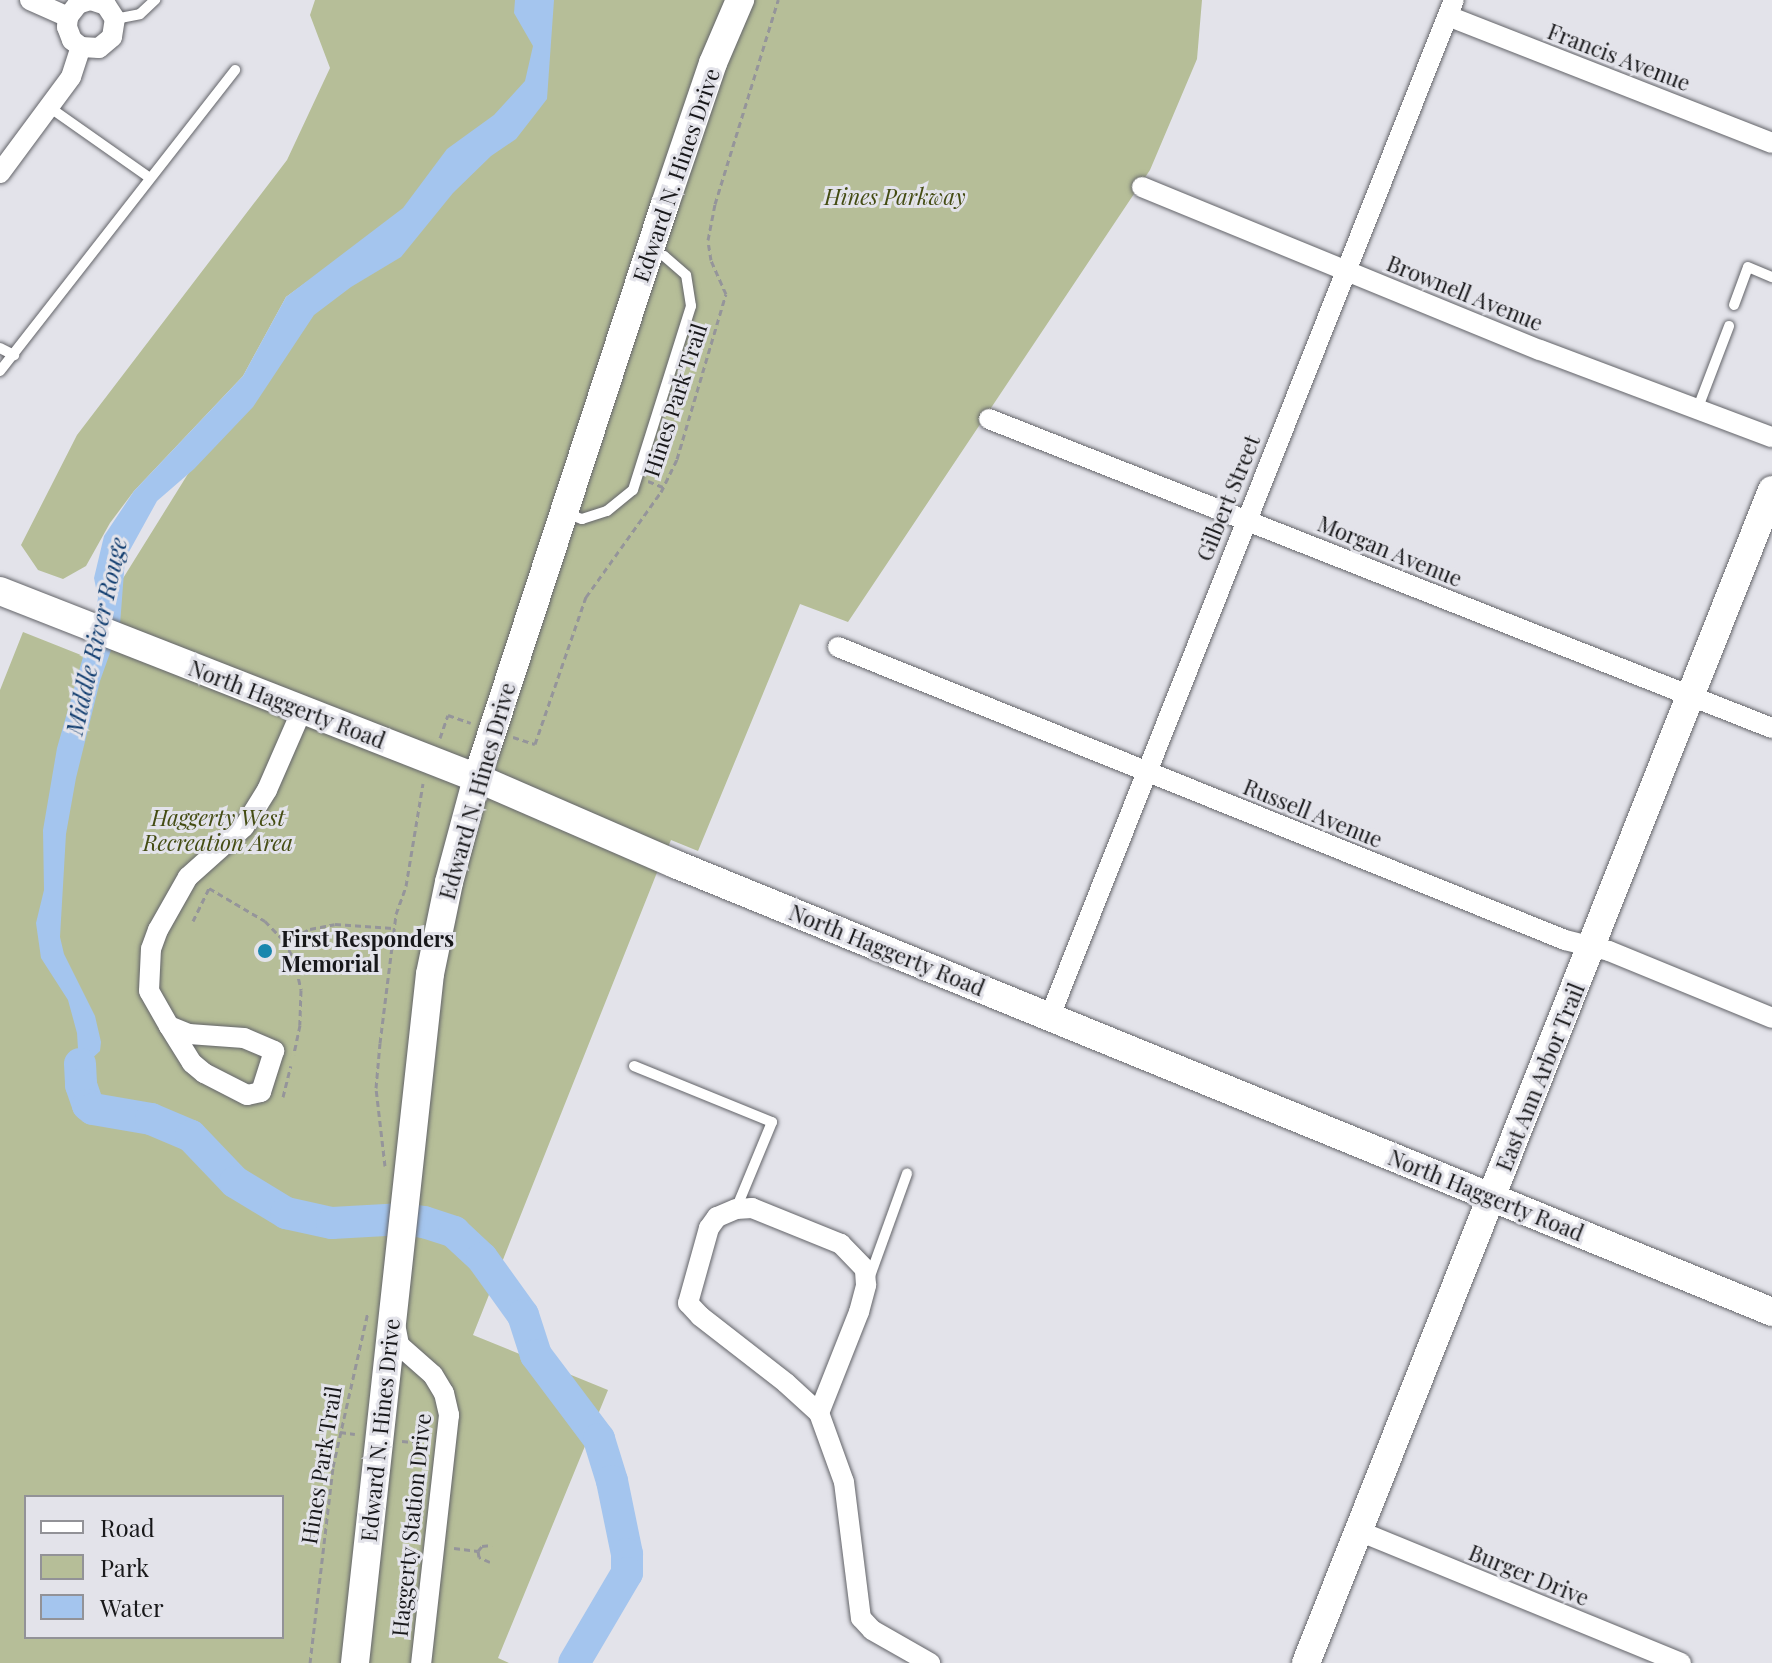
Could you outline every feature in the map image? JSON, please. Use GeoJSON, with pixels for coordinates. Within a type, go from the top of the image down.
{"type":"FeatureCollection","features":[{"type":"Feature","properties":{"kind":"street"},"geometry":{"type":"LineString","coordinates":[[30,0],[68,17]]}},
{"type":"Feature","properties":{"kind":"street"},"geometry":{"type":"LineString","coordinates":[[90,0],[106,5],[115,19],[112,37],[99,48],[81,47],[72,40],[68,17],[78,4],[90,0]]}},
{"type":"Feature","properties":{"kind":"street","name":"Edward N. Hines Drive"},"geometry":{"type":"LineString","coordinates":[[355,1663],[382,1308],[397,1276],[430,974],[449,882],[492,730],[650,251],[699,103],[740,0]]}},
{"type":"Feature","properties":{"kind":"street","name":"Francis Avenue"},"geometry":{"type":"LineString","coordinates":[[1451,8],[1772,143]]}},
{"type":"Feature","properties":{"kind":"street","name":"Gilbert Street"},"geometry":{"type":"LineString","coordinates":[[1050,1016],[1244,521],[1451,8]]}},
{"type":"Feature","properties":{"kind":"street"},"geometry":{"type":"LineString","coordinates":[[0,173],[71,77],[81,47]]}},
{"type":"Feature","properties":{"kind":"street","name":"Brownell Avenue"},"geometry":{"type":"LineString","coordinates":[[1142,187],[1697,410],[1772,437]]}},
{"type":"Feature","properties":{"kind":"street","name":"Morgan Avenue"},"geometry":{"type":"LineString","coordinates":[[989,419],[1772,728]]}},
{"type":"Feature","properties":{"kind":"street","name":"East Ann Arbor Trail"},"geometry":{"type":"LineString","coordinates":[[1306,1663],[1772,490]]}},
{"type":"Feature","properties":{"kind":"street","name":"North Haggerty Road"},"geometry":{"type":"LineString","coordinates":[[0,591],[477,778],[675,864],[1772,1312]]}},
{"type":"Feature","properties":{"kind":"street","name":"Russell Avenue"},"geometry":{"type":"LineString","coordinates":[[838,647],[1565,940],[1592,947],[1772,1018]]}},
{"type":"Feature","properties":{"kind":"street"},"geometry":{"type":"LineString","coordinates":[[169,1026],[189,1034],[244,1038],[274,1051],[261,1092],[247,1095],[204,1073],[192,1063],[169,1026],[149,991],[151,949],[158,930],[188,877],[244,827],[267,790],[302,710]]}},
{"type":"Feature","properties":{"kind":"street"},"geometry":{"type":"LineString","coordinates":[[819,1413],[866,1285],[865,1269],[856,1255],[841,1244],[752,1208],[736,1209],[717,1217],[709,1228],[688,1303],[819,1413],[844,1482],[861,1618],[872,1630],[930,1663]]}},
{"type":"Feature","properties":{"kind":"street","name":"Haggerty Station Drive"},"geometry":{"type":"LineString","coordinates":[[382,1308],[399,1345],[433,1375],[444,1393],[449,1415],[421,1663]]}},
{"type":"Feature","properties":{"kind":"street","name":"Burger Drive"},"geometry":{"type":"LineString","coordinates":[[1359,1531],[1681,1663]]}},
{"type":"Feature","properties":{"kind":"lane"},"geometry":{"type":"LineString","coordinates":[[115,19],[140,14],[155,0]]}},
{"type":"Feature","properties":{"kind":"lane"},"geometry":{"type":"LineString","coordinates":[[0,371],[235,70]]}},
{"type":"Feature","properties":{"kind":"lane"},"geometry":{"type":"LineString","coordinates":[[49,107],[150,178]]}},
{"type":"Feature","properties":{"kind":"lane"},"geometry":{"type":"LineString","coordinates":[[564,512],[582,519],[607,511],[633,490],[691,306],[686,275],[664,256],[650,251]]}},
{"type":"Feature","properties":{"kind":"lane"},"geometry":{"type":"LineString","coordinates":[[1734,305],[1748,267],[1772,277]]}},
{"type":"Feature","properties":{"kind":"lane"},"geometry":{"type":"LineString","coordinates":[[1697,410],[1729,326]]}},
{"type":"Feature","properties":{"kind":"lane"},"geometry":{"type":"LineString","coordinates":[[0,348],[14,355]]}},
{"type":"Feature","properties":{"kind":"lane"},"geometry":{"type":"LineString","coordinates":[[634,1066],[772,1122],[736,1209]]}},
{"type":"Feature","properties":{"kind":"lane"},"geometry":{"type":"LineString","coordinates":[[866,1285],[907,1174]]}},
{"type":"Feature","properties":{"kind":"path","name":"Hines Park Trail"},"geometry":{"type":"LineString","coordinates":[[386,1175],[376,1088],[395,928],[408,875],[421,788],[448,715],[535,744],[586,597],[661,492],[677,459],[726,294],[711,260],[708,240],[715,204],[778,0]]}},
{"type":"Feature","properties":{"kind":"path"},"geometry":{"type":"LineString","coordinates":[[193,921],[209,888],[265,921],[284,941],[294,959],[301,990],[300,1025],[283,1097]]}},
{"type":"Feature","properties":{"kind":"path"},"geometry":{"type":"LineString","coordinates":[[284,941],[310,929],[335,924],[395,928]]}},
{"type":"Feature","properties":{"kind":"path","name":"Hines Park Trail"},"geometry":{"type":"LineString","coordinates":[[310,1663],[333,1467],[352,1371],[382,1308]]}},
{"type":"Feature","properties":{"kind":"path"},"geometry":{"type":"LineString","coordinates":[[490,1562],[479,1557],[478,1551],[482,1546],[492,1545]]}},
{"type":"Feature","properties":{"kind":"path"},"geometry":{"type":"LineString","coordinates":[[448,1547],[478,1551]]}},
{"type":"Feature","properties":{"kind":"green space"},"geometry":{"type":"Polygon","coordinates":[[[315,0],[1202,0],[1197,59],[1150,170],[848,622],[800,604],[698,851],[671,840],[656,875],[473,1335],[608,1390],[498,1658],[509,1663],[0,1663],[0,690],[23,632],[86,657],[107,604],[308,281],[286,297],[243,376],[134,491],[110,523],[86,566],[63,579],[38,570],[21,545],[77,435],[287,160],[330,68],[310,15],[315,0]]]}},
{"type":"Feature","properties":{"kind":"water"},"geometry":{"type":"Polygon","coordinates":[[[515,0],[554,0],[547,99],[516,139],[491,156],[453,193],[401,257],[351,287],[314,315],[253,407],[194,469],[157,501],[125,559],[120,625],[100,681],[66,834],[60,937],[64,954],[95,1016],[101,1042],[100,1051],[86,1064],[87,1081],[94,1089],[88,1105],[74,1100],[69,1081],[78,1049],[77,1033],[68,1000],[41,958],[36,923],[44,890],[43,830],[57,748],[95,615],[98,598],[94,578],[104,536],[134,491],[243,376],[286,297],[403,208],[447,149],[494,115],[525,81],[533,46],[514,13],[515,0]]]}},
{"type":"Feature","properties":{"kind":"waterway","name":"Middle River Rouge"},"geometry":{"type":"LineString","coordinates":[[80,1064],[81,1085],[88,1105],[93,1109],[151,1119],[191,1136],[235,1182],[286,1213],[332,1223],[404,1219],[424,1222],[454,1232],[482,1258],[523,1315],[536,1355],[599,1439],[612,1481],[627,1554],[627,1573],[574,1663]]}},
{"type":"Feature","properties":{"kind":"place","name":"First Responders Memorial"},"geometry":{"type":"Point","coordinates":[265,951]}},
{"type":"Feature","properties":{"kind":"park label","name":"Hines Parkway"},"geometry":{"type":"Point","coordinates":[895,197]}},
{"type":"Feature","properties":{"kind":"park label","name":"Haggerty West Recreation Area"},"geometry":{"type":"Point","coordinates":[218,830]}}]}
